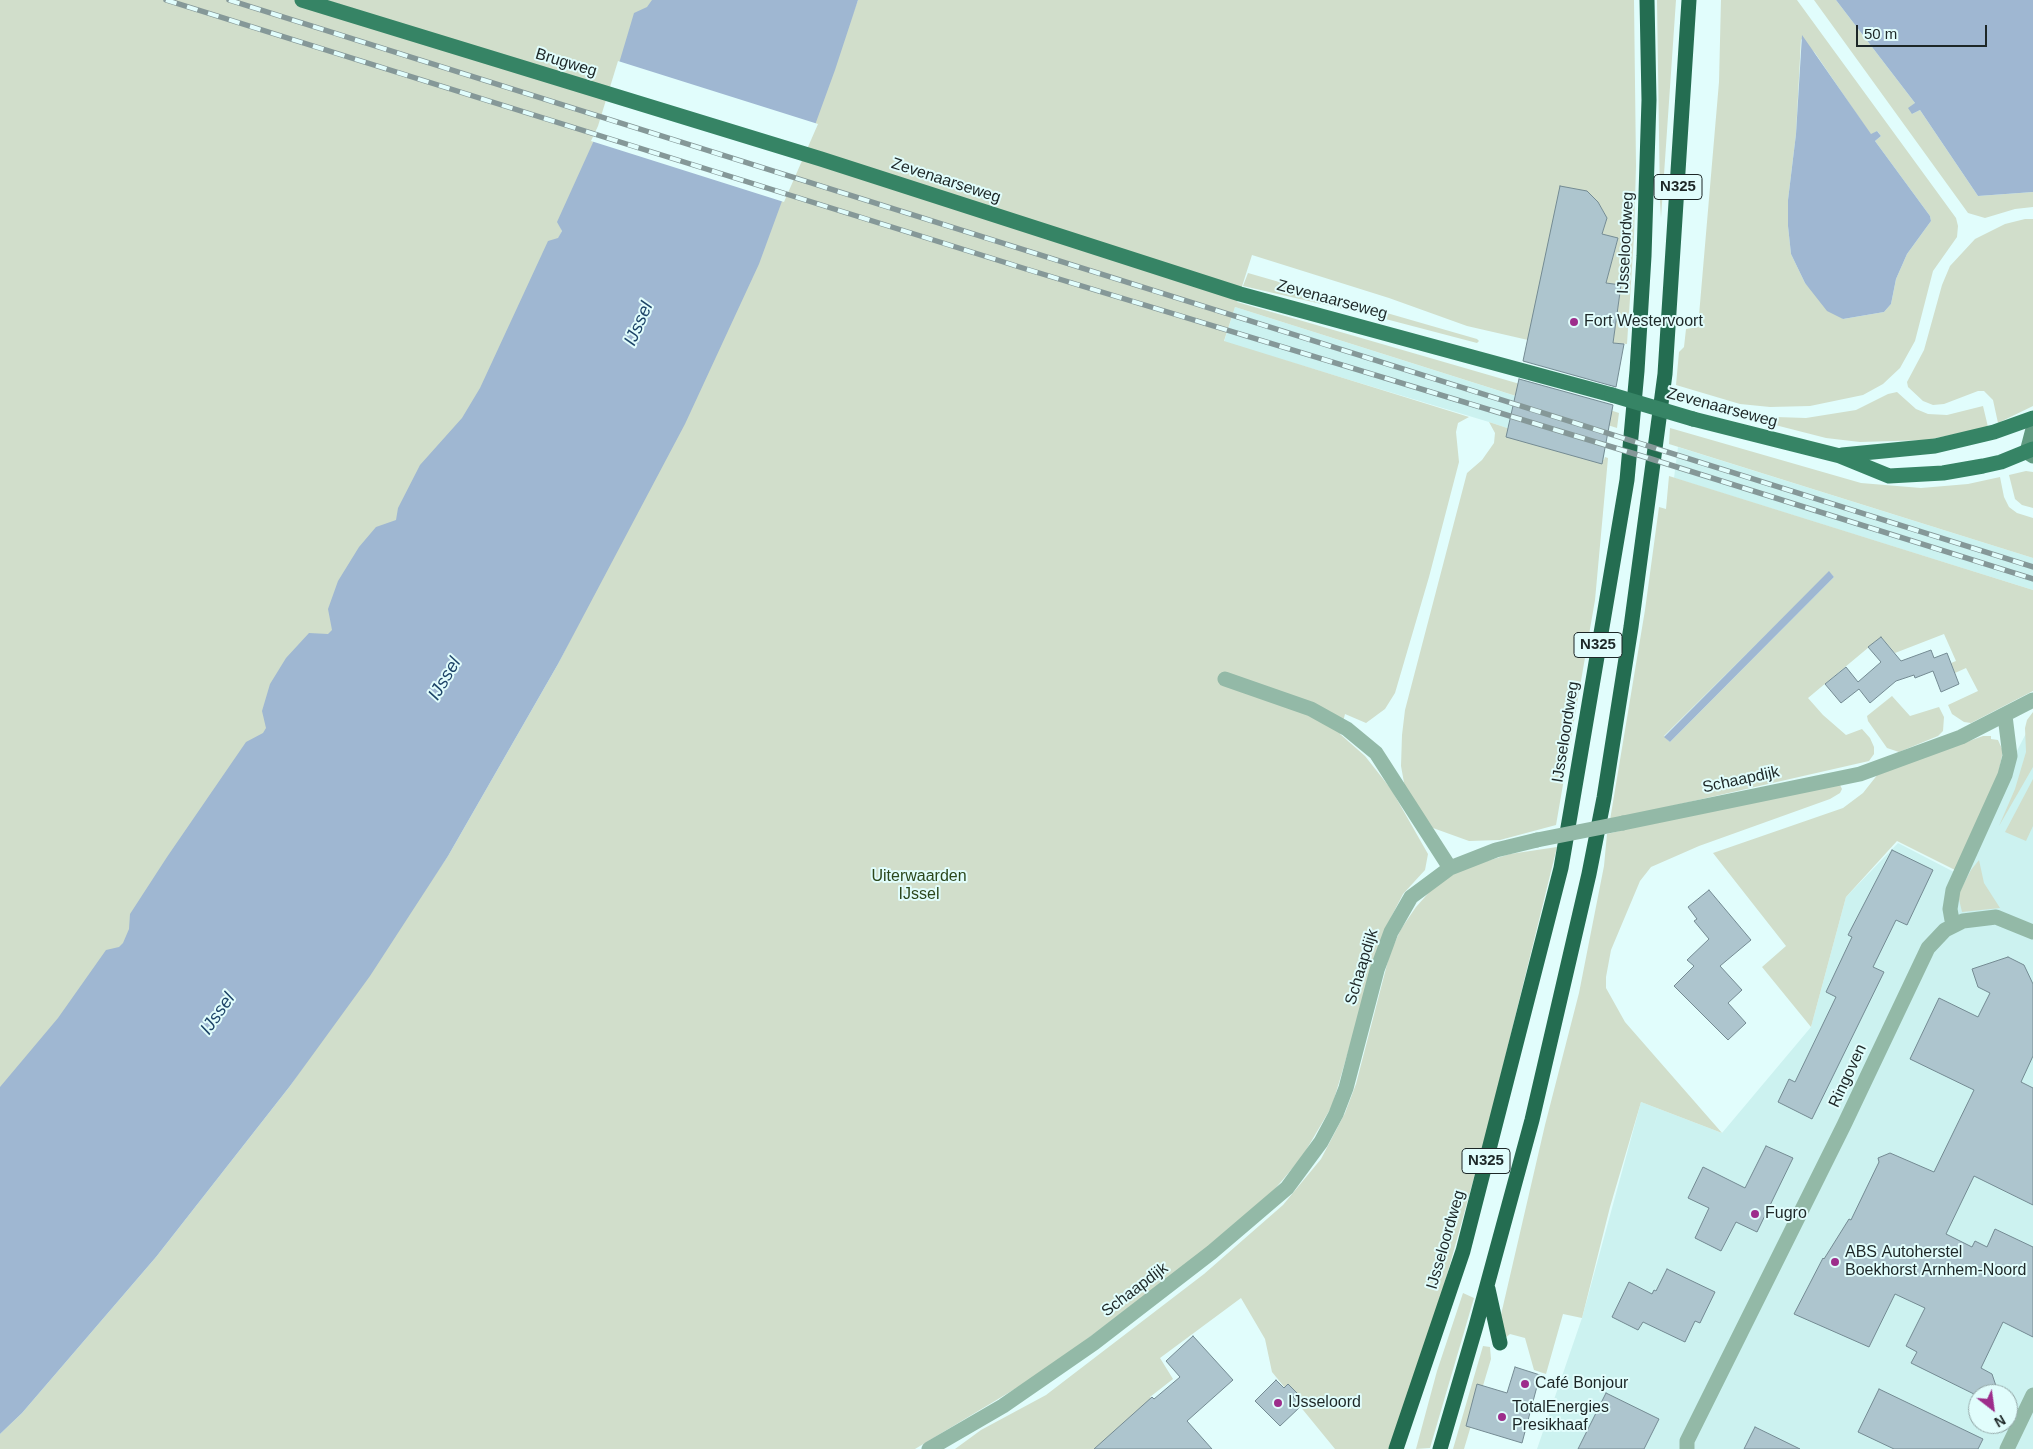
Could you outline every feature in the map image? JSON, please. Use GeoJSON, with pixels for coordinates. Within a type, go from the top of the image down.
{"type":"FeatureCollection","features":[{"type":"Feature","properties":{"kind":"highway","name":"IJsseloordweg"},"geometry":{"type":"LineString","coordinates":[[1396,1449],[1463,1251],[1560,868],[1571,810],[1626,480],[1637,371],[1644,256],[1649,100],[1647,0]]}},
{"type":"Feature","properties":{"kind":"highway","name":"N325"},"geometry":{"type":"LineString","coordinates":[[1440,1449],[1532,1120],[1589,874],[1631,627],[1665,374],[1689,0]]}},
{"type":"Feature","properties":{"kind":"highway"},"geometry":{"type":"LineString","coordinates":[[1487,1286],[1500,1343]]}},
{"type":"Feature","properties":{"kind":"main road","name":"Brugweg"},"geometry":{"type":"LineString","coordinates":[[302,0],[821,159]]}},
{"type":"Feature","properties":{"kind":"main road","name":"Zevenaarseweg"},"geometry":{"type":"LineString","coordinates":[[821,159],[1240,294],[1612,395],[1693,419],[1840,456],[1889,476],[1943,473],[2001,462],[2031,452]]}},
{"type":"Feature","properties":{"kind":"main road","name":"Zevenaarseweg"},"geometry":{"type":"LineString","coordinates":[[1840,456],[1935,446],[1994,432],[2033,418]]}},
{"type":"Feature","properties":{"kind":"street"},"geometry":{"type":"LineString","coordinates":[[2031,452],[2033,429]]}},
{"type":"Feature","properties":{"kind":"street"},"geometry":{"type":"LineString","coordinates":[[1225,679],[1310,709],[1347,729],[1376,754],[1450,868]]}},
{"type":"Feature","properties":{"kind":"street","name":"Schaapdijk"},"geometry":{"type":"LineString","coordinates":[[929,1449],[1003,1406],[1094,1343],[1227,1240],[1287,1188],[1321,1142],[1346,1088],[1377,970],[1390,932],[1411,897],[1450,868],[1496,850],[1537,840],[1860,774],[1961,737],[2033,700]]}},
{"type":"Feature","properties":{"kind":"street"},"geometry":{"type":"LineString","coordinates":[[2005,716],[2010,756],[2005,775],[1953,890],[1950,909],[1953,926],[1963,921],[1996,917],[2033,932]]}},
{"type":"Feature","properties":{"kind":"street","name":"Ringoven"},"geometry":{"type":"LineString","coordinates":[[1687,1449],[1688,1441],[1844,1125],[1928,948],[1936,937],[1953,926]]}},
{"type":"Feature","properties":{"kind":"street"},"geometry":{"type":"LineString","coordinates":[[2007,1449],[2033,1395]]}},
{"type":"Feature","properties":{"kind":"shaded area"},"geometry":{"type":"Polygon","coordinates":[[[1235,307],[1607,425],[1604,460],[1489,422],[1224,342],[1235,307]]]}},
{"type":"Feature","properties":{"kind":"shaded area"},"geometry":{"type":"Polygon","coordinates":[[[1678,447],[2033,558],[2033,590],[1674,478],[1678,447]]]}},
{"type":"Feature","properties":{"kind":"shaded area"},"geometry":{"type":"Polygon","coordinates":[[[2033,720],[2033,1449],[1537,1449],[1582,1318],[1641,1102],[1722,1133],[1811,1027],[1846,897],[1898,843],[1954,872],[2033,720]]]}},
{"type":"Feature","properties":{"kind":"green space"},"geometry":{"type":"Polygon","coordinates":[[[0,0],[654,0],[623,53],[600,127],[560,226],[562,231],[486,387],[408,507],[347,628],[141,931],[0,1108],[0,0]]]}},
{"type":"Feature","properties":{"kind":"green space","name":"Uiterwaarden IJssel"},"geometry":{"type":"Polygon","coordinates":[[[858,0],[1634,0],[1636,166],[1634,237],[1627,344],[1613,343],[1621,285],[1606,283],[1618,239],[1602,234],[1607,218],[1598,202],[1587,191],[1528,340],[1467,326],[1389,298],[1252,255],[1237,302],[1613,411],[1619,413],[1617,428],[1235,307],[1224,341],[1469,417],[1458,423],[1456,432],[1459,462],[1429,577],[1395,693],[1385,709],[1366,723],[1345,714],[1340,734],[1365,756],[1391,789],[1428,854],[1425,870],[1403,894],[1384,931],[1332,1106],[1302,1157],[1274,1190],[1243,1220],[1048,1369],[915,1449],[0,1449],[0,1434],[22,1413],[156,1257],[290,1086],[448,856],[558,664],[602,577],[789,182],[858,0]]]}},
{"type":"Feature","properties":{"kind":"green space"},"geometry":{"type":"Polygon","coordinates":[[[1657,0],[1676,0],[1661,218],[1660,202],[1657,0]]]}},
{"type":"Feature","properties":{"kind":"green space"},"geometry":{"type":"Polygon","coordinates":[[[1721,0],[1797,0],[1956,218],[1958,226],[1957,237],[1933,271],[1915,341],[1900,368],[1883,384],[1863,395],[1810,406],[1770,407],[1740,404],[1676,385],[1679,352],[1684,347],[1686,329],[1698,327],[1719,82],[1721,0]],[[1801,39],[1796,134],[1788,200],[1791,254],[1805,283],[1843,319],[1884,312],[1891,304],[1896,279],[1907,254],[1931,221],[1930,216],[1875,141],[1881,136],[1877,131],[1871,135],[1815,53],[1801,39]]]}},
{"type":"Feature","properties":{"kind":"green space"},"geometry":{"type":"Polygon","coordinates":[[[1814,0],[1836,0],[1915,103],[1912,114],[1920,110],[1978,196],[2033,192],[2033,207],[2015,209],[1985,218],[1968,213],[1814,0]]]}},
{"type":"Feature","properties":{"kind":"green space"},"geometry":{"type":"Polygon","coordinates":[[[2033,219],[2033,406],[1998,423],[1993,400],[1984,391],[1978,391],[1944,404],[1933,405],[1923,401],[1908,387],[1907,382],[1924,350],[1942,285],[1950,266],[1975,239],[2005,224],[2033,219]]]}},
{"type":"Feature","properties":{"kind":"green space"},"geometry":{"type":"Polygon","coordinates":[[[1248,273],[1479,341],[1477,343],[1378,317],[1243,286],[1248,273]]]}},
{"type":"Feature","properties":{"kind":"green space"},"geometry":{"type":"Polygon","coordinates":[[[1897,392],[1916,409],[1928,414],[1947,415],[1983,406],[1988,427],[1927,440],[1860,442],[1826,438],[1693,404],[1694,402],[1746,416],[1806,418],[1856,410],[1888,394],[1897,392]]]}},
{"type":"Feature","properties":{"kind":"green space"},"geometry":{"type":"Polygon","coordinates":[[[1489,422],[1604,460],[1605,457],[1608,458],[1595,600],[1556,825],[1500,840],[1469,841],[1433,828],[1405,788],[1401,766],[1402,735],[1405,710],[1467,473],[1482,460],[1494,443],[1495,433],[1489,422]]]}},
{"type":"Feature","properties":{"kind":"green space"},"geometry":{"type":"Polygon","coordinates":[[[1670,428],[1861,483],[1921,488],[1968,484],[2000,477],[2004,497],[2009,507],[2017,513],[2033,518],[2033,558],[1669,444],[1670,428]]]}},
{"type":"Feature","properties":{"kind":"green space"},"geometry":{"type":"Polygon","coordinates":[[[2026,471],[2033,472],[2033,508],[2022,505],[2015,499],[2009,475],[2026,471]]]}},
{"type":"Feature","properties":{"kind":"green space"},"geometry":{"type":"Polygon","coordinates":[[[1669,476],[2033,590],[2033,691],[1971,723],[1964,722],[1952,714],[1948,705],[1978,691],[1966,668],[1955,673],[1951,663],[1956,661],[1944,634],[1895,653],[1881,637],[1808,698],[1823,715],[1846,735],[1862,729],[1870,738],[1874,747],[1874,754],[1869,761],[1610,820],[1645,610],[1659,507],[1666,509],[1669,476]],[[1829,572],[1664,736],[1670,742],[1834,577],[1829,572]]]}},
{"type":"Feature","properties":{"kind":"green space"},"geometry":{"type":"Polygon","coordinates":[[[1892,696],[1910,716],[1939,707],[1944,717],[1943,731],[1938,736],[1899,752],[1887,748],[1868,721],[1867,716],[1892,696]]]}},
{"type":"Feature","properties":{"kind":"green space"},"geometry":{"type":"Polygon","coordinates":[[[2033,712],[2033,767],[1999,826],[2015,789],[2026,752],[2025,728],[2027,720],[2033,712]]]}},
{"type":"Feature","properties":{"kind":"green space"},"geometry":{"type":"Polygon","coordinates":[[[1983,736],[1991,736],[1991,739],[1998,740],[2003,751],[1998,775],[1957,871],[1897,841],[1846,897],[1811,1027],[1762,967],[1786,946],[1713,853],[1843,808],[1863,793],[1878,774],[1983,736]]]}},
{"type":"Feature","properties":{"kind":"green space"},"geometry":{"type":"Polygon","coordinates":[[[2033,779],[2033,826],[2026,841],[2005,832],[2033,779]]]}},
{"type":"Feature","properties":{"kind":"green space"},"geometry":{"type":"Polygon","coordinates":[[[1840,785],[1842,789],[1840,793],[1830,799],[1699,846],[1651,867],[1640,881],[1611,950],[1606,988],[1625,1022],[1722,1133],[1641,1102],[1610,1207],[1582,1318],[1563,1314],[1546,1374],[1534,1370],[1525,1338],[1510,1334],[1505,1338],[1500,1319],[1545,1125],[1579,993],[1604,866],[1607,834],[1685,815],[1840,785]]]}},
{"type":"Feature","properties":{"kind":"green space"},"geometry":{"type":"Polygon","coordinates":[[[1557,847],[1487,1131],[1420,1372],[1390,1449],[1335,1449],[1272,1372],[1265,1339],[1241,1298],[1160,1358],[1173,1379],[1150,1397],[1173,1428],[1149,1449],[955,1449],[981,1430],[1046,1395],[1204,1274],[1283,1205],[1321,1159],[1345,1113],[1356,1084],[1390,953],[1401,929],[1416,907],[1432,889],[1461,869],[1510,854],[1557,847]]]}},
{"type":"Feature","properties":{"kind":"green space"},"geometry":{"type":"Polygon","coordinates":[[[1979,860],[1984,883],[2000,908],[1962,912],[1958,895],[1971,870],[1979,860]]]}},
{"type":"Feature","properties":{"kind":"green space"},"geometry":{"type":"Polygon","coordinates":[[[1463,1293],[1474,1298],[1430,1448],[1416,1449],[1437,1371],[1463,1293]]]}},
{"type":"Feature","properties":{"kind":"green space"},"geometry":{"type":"Polygon","coordinates":[[[1483,1346],[1490,1347],[1491,1359],[1464,1449],[1453,1449],[1483,1346]]]}},
{"type":"Feature","properties":{"kind":"water","name":"IJssel"},"geometry":{"type":"Polygon","coordinates":[[[652,0],[858,0],[811,136],[789,182],[759,264],[685,424],[558,664],[448,856],[370,976],[290,1086],[156,1257],[22,1413],[0,1434],[0,1087],[58,1018],[106,950],[119,947],[123,943],[129,929],[130,914],[167,857],[246,742],[263,733],[266,728],[262,711],[270,684],[286,658],[309,633],[328,634],[332,630],[328,609],[338,581],[359,547],[376,527],[396,520],[398,508],[420,465],[462,418],[480,388],[548,241],[558,238],[562,231],[557,222],[600,127],[634,13],[647,7],[652,0]]]}},
{"type":"Feature","properties":{"kind":"water"},"geometry":{"type":"Polygon","coordinates":[[[1836,0],[2033,0],[2033,192],[1978,196],[1920,110],[1912,114],[1908,108],[1915,103],[1836,0]]]}},
{"type":"Feature","properties":{"kind":"water"},"geometry":{"type":"Polygon","coordinates":[[[1802,35],[1871,134],[1877,131],[1881,136],[1875,141],[1930,216],[1931,221],[1907,254],[1896,279],[1891,304],[1884,312],[1843,319],[1827,311],[1805,283],[1791,254],[1788,200],[1796,134],[1802,35]]]}},
{"type":"Feature","properties":{"kind":"water"},"geometry":{"type":"Polygon","coordinates":[[[1829,571],[1834,577],[1670,742],[1664,737],[1829,571]]]}},
{"type":"Feature","properties":{"kind":"pier"},"geometry":{"type":"Polygon","coordinates":[[[618,61],[818,124],[784,202],[591,141],[598,126],[618,61]]]}},
{"type":"Feature","properties":{"kind":"building","name":"Fort Westervoort"},"geometry":{"type":"Polygon","coordinates":[[[1560,186],[1587,191],[1598,202],[1607,218],[1602,234],[1618,238],[1606,283],[1621,285],[1613,343],[1624,344],[1616,387],[1523,361],[1560,186]]]}},
{"type":"Feature","properties":{"kind":"building"},"geometry":{"type":"Polygon","coordinates":[[[1519,379],[1613,405],[1602,464],[1506,437],[1519,379]]]}},
{"type":"Feature","properties":{"kind":"building"},"geometry":{"type":"Polygon","coordinates":[[[1881,637],[1901,661],[1931,650],[1934,658],[1947,653],[1959,684],[1941,692],[1933,671],[1915,678],[1914,675],[1896,681],[1870,703],[1859,689],[1841,703],[1825,684],[1846,667],[1858,682],[1881,662],[1868,647],[1881,637]]]}},
{"type":"Feature","properties":{"kind":"building"},"geometry":{"type":"Polygon","coordinates":[[[1892,850],[1933,870],[1907,925],[1896,920],[1873,967],[1884,972],[1812,1119],[1778,1102],[1789,1079],[1795,1082],[1836,997],[1826,992],[1852,937],[1848,935],[1892,850]]]}},
{"type":"Feature","properties":{"kind":"building"},"geometry":{"type":"Polygon","coordinates":[[[1709,890],[1751,940],[1720,966],[1742,990],[1728,1003],[1746,1023],[1728,1040],[1674,986],[1694,966],[1687,960],[1709,939],[1694,921],[1697,919],[1688,907],[1709,890]]]}},
{"type":"Feature","properties":{"kind":"building"},"geometry":{"type":"Polygon","coordinates":[[[2008,957],[2024,965],[2033,984],[2033,1056],[2021,1082],[2033,1088],[2033,1205],[1974,1176],[1946,1234],[1972,1247],[1975,1241],[1987,1247],[1995,1229],[2033,1247],[2033,1337],[2003,1322],[1981,1368],[1992,1374],[1995,1384],[1968,1384],[1968,1391],[1911,1363],[1917,1352],[1906,1346],[1925,1308],[1895,1294],[1869,1347],[1794,1314],[1823,1258],[1849,1219],[1851,1220],[1879,1162],[1878,1158],[1890,1153],[1934,1172],[1974,1090],[1910,1059],[1939,998],[1978,1017],[1990,993],[1978,987],[1972,969],[2008,957]]]}},
{"type":"Feature","properties":{"kind":"building"},"geometry":{"type":"Polygon","coordinates":[[[1766,1146],[1793,1158],[1757,1232],[1736,1222],[1721,1251],[1695,1238],[1709,1208],[1688,1198],[1703,1167],[1745,1188],[1766,1146]]]}},
{"type":"Feature","properties":{"kind":"building"},"geometry":{"type":"Polygon","coordinates":[[[1667,1269],[1715,1292],[1700,1323],[1695,1321],[1685,1342],[1643,1322],[1638,1330],[1612,1317],[1629,1282],[1652,1294],[1654,1290],[1656,1291],[1667,1269]]]}},
{"type":"Feature","properties":{"kind":"building"},"geometry":{"type":"Polygon","coordinates":[[[1193,1336],[1233,1380],[1187,1421],[1212,1449],[1094,1449],[1152,1397],[1154,1399],[1180,1377],[1166,1361],[1193,1336]]]}},
{"type":"Feature","properties":{"kind":"building"},"geometry":{"type":"Polygon","coordinates":[[[1515,1367],[1540,1375],[1522,1443],[1466,1426],[1477,1384],[1507,1393],[1515,1367]]]}},
{"type":"Feature","properties":{"kind":"building"},"geometry":{"type":"Polygon","coordinates":[[[1276,1380],[1284,1388],[1288,1384],[1297,1393],[1293,1397],[1301,1406],[1280,1426],[1255,1401],[1276,1380]]]}},
{"type":"Feature","properties":{"kind":"building"},"geometry":{"type":"Polygon","coordinates":[[[1879,1389],[1968,1432],[1968,1434],[1983,1439],[1978,1449],[1894,1449],[1858,1432],[1879,1389]]]}},
{"type":"Feature","properties":{"kind":"building"},"geometry":{"type":"Polygon","coordinates":[[[1606,1393],[1659,1419],[1644,1449],[1578,1449],[1606,1393]]]}},
{"type":"Feature","properties":{"kind":"building"},"geometry":{"type":"Polygon","coordinates":[[[1755,1427],[1800,1449],[1744,1449],[1755,1427]]]}},
{"type":"Feature","properties":{"kind":"railway"},"geometry":{"type":"LineString","coordinates":[[166,0],[1026,269],[1645,457],[2033,579]]}},
{"type":"Feature","properties":{"kind":"railway"},"geometry":{"type":"LineString","coordinates":[[229,0],[2033,567]]}},
{"type":"Feature","properties":{"kind":"place","name":"Fort Westervoort"},"geometry":{"type":"Point","coordinates":[1574,322]}},
{"type":"Feature","properties":{"kind":"place","name":"Fugro"},"geometry":{"type":"Point","coordinates":[1755,1214]}},
{"type":"Feature","properties":{"kind":"place","name":"ABS Autoherstel Boekhorst Arnhem-Noord"},"geometry":{"type":"Point","coordinates":[1835,1262]}},
{"type":"Feature","properties":{"kind":"place","name":"Café Bonjour"},"geometry":{"type":"Point","coordinates":[1525,1384]}},
{"type":"Feature","properties":{"kind":"place","name":"IJsseloord"},"geometry":{"type":"Point","coordinates":[1278,1403]}},
{"type":"Feature","properties":{"kind":"place","name":"TotalEnergies Presikhaaf"},"geometry":{"type":"Point","coordinates":[1502,1417]}}]}
